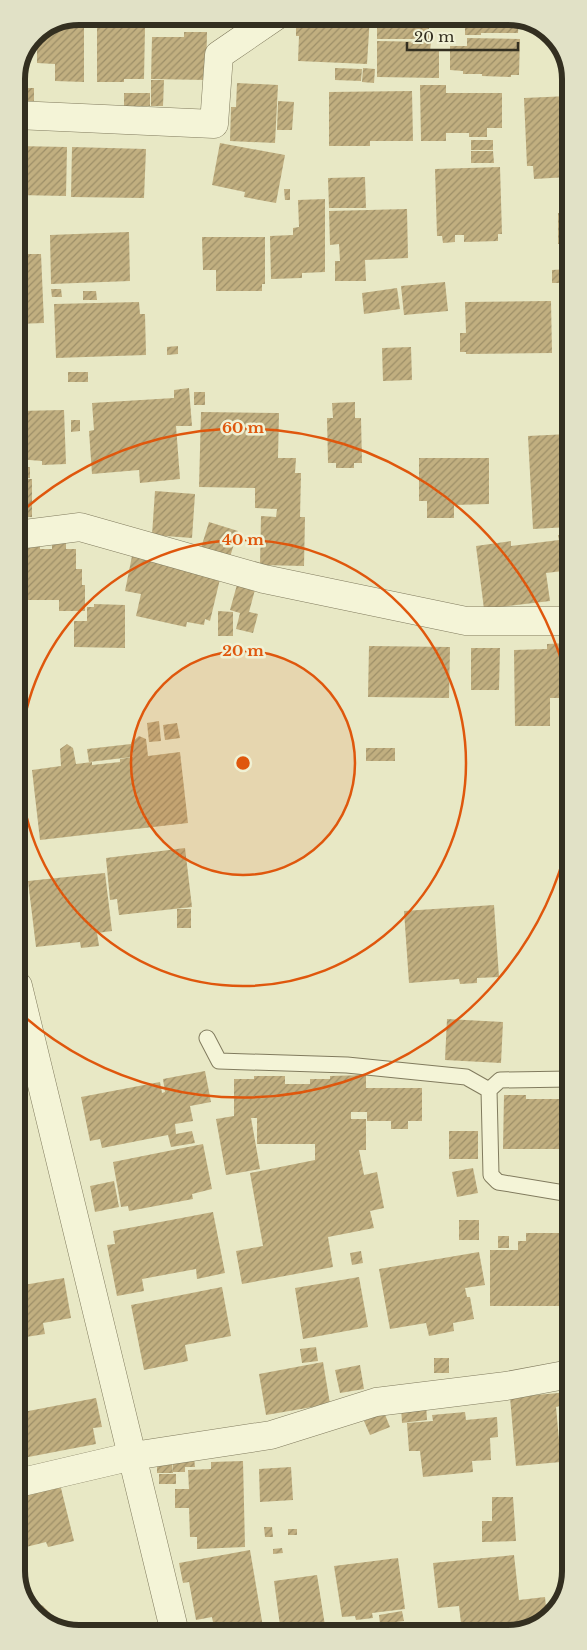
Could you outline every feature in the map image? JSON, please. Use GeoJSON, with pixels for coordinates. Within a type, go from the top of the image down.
{"type":"FeatureCollection","features":[{"type":"Feature","properties":{"kind":"street"},"geometry":{"type":"LineString","coordinates":[[25,115],[214,124],[219,56],[263,25]]}},
{"type":"Feature","properties":{"kind":"street"},"geometry":{"type":"LineString","coordinates":[[25,534],[80,527],[264,578],[466,621],[562,621]]}},
{"type":"Feature","properties":{"kind":"street"},"geometry":{"type":"LineString","coordinates":[[25,1015],[173,1625]]}},
{"type":"Feature","properties":{"kind":"street"},"geometry":{"type":"LineString","coordinates":[[25,1481],[133,1456],[271,1435],[376,1402],[506,1386],[562,1376]]}},
{"type":"Feature","properties":{"kind":"lane"},"geometry":{"type":"LineString","coordinates":[[207,1038],[219,1061],[347,1065],[466,1077],[489,1090]]}},
{"type":"Feature","properties":{"kind":"lane"},"geometry":{"type":"LineString","coordinates":[[562,1079],[500,1080],[489,1090],[491,1175],[498,1182],[562,1193]]}},
{"type":"Feature","properties":{"kind":"building"},"geometry":{"type":"Polygon","coordinates":[[[84,25],[84,82],[55,81],[55,64],[37,63],[37,45],[43,38],[61,28],[84,25]]]}},
{"type":"Feature","properties":{"kind":"building"},"geometry":{"type":"Polygon","coordinates":[[[296,25],[369,25],[367,64],[298,61],[299,36],[296,36],[296,25]]]}},
{"type":"Feature","properties":{"kind":"building"},"geometry":{"type":"Polygon","coordinates":[[[377,25],[429,25],[429,39],[377,39],[377,25]]]}},
{"type":"Feature","properties":{"kind":"building"},"geometry":{"type":"Polygon","coordinates":[[[465,25],[518,26],[518,33],[465,35],[465,25]]]}},
{"type":"Feature","properties":{"kind":"building"},"geometry":{"type":"Polygon","coordinates":[[[97,28],[145,28],[144,79],[124,79],[124,82],[97,82],[97,28]]]}},
{"type":"Feature","properties":{"kind":"building"},"geometry":{"type":"Polygon","coordinates":[[[184,32],[207,32],[206,80],[151,79],[152,37],[184,37],[184,32]]]}},
{"type":"Feature","properties":{"kind":"building"},"geometry":{"type":"Polygon","coordinates":[[[467,38],[520,39],[519,75],[511,75],[511,77],[482,76],[482,74],[463,74],[463,71],[450,70],[450,46],[467,46],[467,38]]]}},
{"type":"Feature","properties":{"kind":"building"},"geometry":{"type":"Polygon","coordinates":[[[377,41],[431,42],[430,51],[439,51],[439,78],[377,77],[377,41]]]}},
{"type":"Feature","properties":{"kind":"building"},"geometry":{"type":"Polygon","coordinates":[[[335,68],[362,69],[361,81],[335,80],[335,68]]]}},
{"type":"Feature","properties":{"kind":"building"},"geometry":{"type":"Polygon","coordinates":[[[363,68],[375,69],[374,83],[362,82],[363,68]]]}},
{"type":"Feature","properties":{"kind":"building"},"geometry":{"type":"Polygon","coordinates":[[[151,80],[164,80],[163,106],[151,106],[151,80]]]}},
{"type":"Feature","properties":{"kind":"building"},"geometry":{"type":"Polygon","coordinates":[[[237,83],[278,85],[275,143],[230,141],[231,107],[236,107],[237,83]]]}},
{"type":"Feature","properties":{"kind":"building"},"geometry":{"type":"Polygon","coordinates":[[[420,85],[446,85],[446,93],[502,93],[502,128],[487,128],[487,137],[469,137],[469,133],[446,133],[446,141],[421,141],[420,85]]]}},
{"type":"Feature","properties":{"kind":"building"},"geometry":{"type":"Polygon","coordinates":[[[25,88],[34,88],[34,101],[25,101],[25,88]]]}},
{"type":"Feature","properties":{"kind":"building"},"geometry":{"type":"Polygon","coordinates":[[[412,91],[413,141],[370,141],[370,146],[329,146],[329,92],[412,91]]]}},
{"type":"Feature","properties":{"kind":"building"},"geometry":{"type":"Polygon","coordinates":[[[124,93],[150,93],[150,106],[124,106],[124,93]]]}},
{"type":"Feature","properties":{"kind":"building"},"geometry":{"type":"Polygon","coordinates":[[[562,96],[562,177],[534,179],[533,166],[527,166],[524,98],[562,96]]]}},
{"type":"Feature","properties":{"kind":"building"},"geometry":{"type":"Polygon","coordinates":[[[278,101],[294,102],[292,130],[277,130],[278,101]]]}},
{"type":"Feature","properties":{"kind":"building"},"geometry":{"type":"Polygon","coordinates":[[[471,140],[493,140],[493,150],[471,150],[471,140]]]}},
{"type":"Feature","properties":{"kind":"building"},"geometry":{"type":"Polygon","coordinates":[[[220,143],[285,155],[276,203],[244,197],[245,192],[212,185],[220,143]]]}},
{"type":"Feature","properties":{"kind":"building"},"geometry":{"type":"Polygon","coordinates":[[[25,146],[67,147],[66,196],[25,195],[25,146]]]}},
{"type":"Feature","properties":{"kind":"building"},"geometry":{"type":"Polygon","coordinates":[[[72,147],[146,149],[144,198],[71,197],[72,147]]]}},
{"type":"Feature","properties":{"kind":"building"},"geometry":{"type":"Polygon","coordinates":[[[471,151],[493,151],[494,163],[471,163],[471,151]]]}},
{"type":"Feature","properties":{"kind":"building"},"geometry":{"type":"Polygon","coordinates":[[[500,167],[502,234],[498,234],[498,241],[464,242],[464,235],[455,235],[455,242],[443,243],[442,236],[437,236],[435,169],[500,167]]]}},
{"type":"Feature","properties":{"kind":"building"},"geometry":{"type":"Polygon","coordinates":[[[365,177],[366,208],[329,208],[328,178],[365,177]]]}},
{"type":"Feature","properties":{"kind":"building"},"geometry":{"type":"Polygon","coordinates":[[[284,189],[290,189],[290,200],[285,200],[284,189]]]}},
{"type":"Feature","properties":{"kind":"building"},"geometry":{"type":"Polygon","coordinates":[[[325,199],[325,272],[302,273],[302,278],[271,279],[270,236],[293,235],[293,228],[299,227],[298,200],[325,199]]]}},
{"type":"Feature","properties":{"kind":"building"},"geometry":{"type":"Polygon","coordinates":[[[407,209],[408,258],[365,260],[366,281],[335,281],[335,261],[340,261],[339,244],[330,245],[329,211],[407,209]]]}},
{"type":"Feature","properties":{"kind":"building"},"geometry":{"type":"Polygon","coordinates":[[[558,213],[562,213],[562,244],[558,244],[558,213]]]}},
{"type":"Feature","properties":{"kind":"building"},"geometry":{"type":"Polygon","coordinates":[[[129,232],[130,281],[51,284],[50,235],[129,232]]]}},
{"type":"Feature","properties":{"kind":"building"},"geometry":{"type":"Polygon","coordinates":[[[202,237],[265,237],[265,284],[262,284],[262,291],[216,291],[216,270],[203,270],[202,237]]]}},
{"type":"Feature","properties":{"kind":"building"},"geometry":{"type":"Polygon","coordinates":[[[25,254],[41,254],[44,323],[25,324],[25,254]]]}},
{"type":"Feature","properties":{"kind":"building"},"geometry":{"type":"Polygon","coordinates":[[[562,269],[562,283],[552,283],[552,270],[562,269]]]}},
{"type":"Feature","properties":{"kind":"building"},"geometry":{"type":"Polygon","coordinates":[[[445,282],[448,311],[404,315],[401,286],[445,282]]]}},
{"type":"Feature","properties":{"kind":"building"},"geometry":{"type":"Polygon","coordinates":[[[397,288],[400,309],[364,314],[362,293],[397,288]]]}},
{"type":"Feature","properties":{"kind":"building"},"geometry":{"type":"Polygon","coordinates":[[[51,289],[61,289],[62,297],[52,297],[51,289]]]}},
{"type":"Feature","properties":{"kind":"building"},"geometry":{"type":"Polygon","coordinates":[[[83,291],[96,291],[97,300],[83,300],[83,291]]]}},
{"type":"Feature","properties":{"kind":"building"},"geometry":{"type":"Polygon","coordinates":[[[551,301],[552,353],[466,354],[466,352],[460,352],[460,333],[466,333],[465,302],[551,301]]]}},
{"type":"Feature","properties":{"kind":"building"},"geometry":{"type":"Polygon","coordinates":[[[139,302],[140,314],[145,314],[146,355],[56,358],[54,304],[139,302]]]}},
{"type":"Feature","properties":{"kind":"building"},"geometry":{"type":"Polygon","coordinates":[[[178,346],[178,354],[167,355],[167,347],[178,346]]]}},
{"type":"Feature","properties":{"kind":"building"},"geometry":{"type":"Polygon","coordinates":[[[411,347],[412,380],[383,381],[382,348],[411,347]]]}},
{"type":"Feature","properties":{"kind":"building"},"geometry":{"type":"Polygon","coordinates":[[[68,372],[88,372],[88,382],[68,382],[68,372]]]}},
{"type":"Feature","properties":{"kind":"building"},"geometry":{"type":"Polygon","coordinates":[[[189,388],[192,426],[176,426],[180,479],[140,483],[139,470],[92,474],[89,431],[94,430],[92,403],[174,398],[174,390],[189,388]]]}},
{"type":"Feature","properties":{"kind":"building"},"geometry":{"type":"Polygon","coordinates":[[[194,392],[205,392],[205,405],[194,405],[194,392]]]}},
{"type":"Feature","properties":{"kind":"building"},"geometry":{"type":"Polygon","coordinates":[[[355,402],[355,418],[361,418],[362,463],[354,463],[354,468],[336,468],[336,463],[328,463],[327,418],[333,418],[332,403],[355,402]]]}},
{"type":"Feature","properties":{"kind":"building"},"geometry":{"type":"Polygon","coordinates":[[[64,410],[66,464],[42,465],[42,461],[25,460],[25,411],[64,410]]]}},
{"type":"Feature","properties":{"kind":"building"},"geometry":{"type":"Polygon","coordinates":[[[201,412],[279,413],[278,458],[296,458],[295,473],[301,473],[300,517],[305,517],[304,566],[260,565],[261,516],[276,517],[277,509],[255,508],[255,488],[199,487],[201,412]]]}},
{"type":"Feature","properties":{"kind":"building"},"geometry":{"type":"Polygon","coordinates":[[[71,420],[80,420],[80,431],[71,432],[71,420]]]}},
{"type":"Feature","properties":{"kind":"building"},"geometry":{"type":"Polygon","coordinates":[[[562,434],[562,527],[533,529],[528,436],[562,434]]]}},
{"type":"Feature","properties":{"kind":"building"},"geometry":{"type":"Polygon","coordinates":[[[419,458],[489,458],[489,504],[454,505],[454,518],[427,518],[427,501],[419,501],[419,458]]]}},
{"type":"Feature","properties":{"kind":"building"},"geometry":{"type":"Polygon","coordinates":[[[25,467],[30,467],[30,478],[25,478],[25,467]]]}},
{"type":"Feature","properties":{"kind":"building"},"geometry":{"type":"Polygon","coordinates":[[[25,479],[32,479],[32,517],[25,517],[25,479]]]}},
{"type":"Feature","properties":{"kind":"building"},"geometry":{"type":"Polygon","coordinates":[[[155,491],[195,494],[192,538],[152,535],[155,491]]]}},
{"type":"Feature","properties":{"kind":"building"},"geometry":{"type":"Polygon","coordinates":[[[209,522],[238,531],[230,557],[201,548],[209,522]]]}},
{"type":"Feature","properties":{"kind":"building"},"geometry":{"type":"Polygon","coordinates":[[[558,535],[562,535],[562,571],[546,573],[550,601],[484,609],[476,546],[511,541],[511,546],[559,540],[558,535]]]}},
{"type":"Feature","properties":{"kind":"building"},"geometry":{"type":"Polygon","coordinates":[[[52,540],[66,540],[66,549],[76,549],[76,569],[82,569],[82,585],[85,585],[85,611],[59,611],[59,600],[25,600],[25,543],[40,543],[40,549],[52,549],[52,540]]]}},
{"type":"Feature","properties":{"kind":"building"},"geometry":{"type":"Polygon","coordinates":[[[132,556],[207,573],[220,579],[210,621],[205,619],[204,625],[187,622],[186,627],[136,616],[141,594],[125,591],[132,556]]]}},
{"type":"Feature","properties":{"kind":"building"},"geometry":{"type":"Polygon","coordinates":[[[560,575],[562,575],[562,601],[560,575]]]}},
{"type":"Feature","properties":{"kind":"building"},"geometry":{"type":"Polygon","coordinates":[[[238,581],[256,586],[249,612],[258,614],[253,633],[236,629],[240,613],[230,610],[238,581]]]}},
{"type":"Feature","properties":{"kind":"building"},"geometry":{"type":"Polygon","coordinates":[[[94,604],[125,605],[125,648],[74,647],[74,621],[87,621],[87,607],[94,607],[94,604]]]}},
{"type":"Feature","properties":{"kind":"building"},"geometry":{"type":"Polygon","coordinates":[[[218,611],[233,612],[233,636],[218,636],[218,611]]]}},
{"type":"Feature","properties":{"kind":"building"},"geometry":{"type":"Polygon","coordinates":[[[562,643],[562,698],[550,698],[550,726],[515,726],[514,650],[547,649],[547,644],[562,643]]]}},
{"type":"Feature","properties":{"kind":"building"},"geometry":{"type":"Polygon","coordinates":[[[369,646],[450,647],[449,698],[368,697],[369,646]]]}},
{"type":"Feature","properties":{"kind":"building"},"geometry":{"type":"Polygon","coordinates":[[[471,648],[500,648],[499,690],[471,690],[471,648]]]}},
{"type":"Feature","properties":{"kind":"building"},"geometry":{"type":"Polygon","coordinates":[[[159,721],[161,741],[149,742],[147,723],[159,721]]]}},
{"type":"Feature","properties":{"kind":"building"},"geometry":{"type":"Polygon","coordinates":[[[177,723],[180,738],[165,740],[163,725],[177,723]]]}},
{"type":"Feature","properties":{"kind":"building"},"geometry":{"type":"Polygon","coordinates":[[[139,736],[146,739],[148,756],[180,752],[188,823],[40,840],[32,770],[61,766],[60,749],[67,744],[73,748],[76,764],[92,762],[92,765],[120,762],[120,759],[133,757],[131,743],[139,736]]]}},
{"type":"Feature","properties":{"kind":"building"},"geometry":{"type":"Polygon","coordinates":[[[131,744],[132,757],[89,762],[87,749],[131,744]]]}},
{"type":"Feature","properties":{"kind":"building"},"geometry":{"type":"Polygon","coordinates":[[[366,748],[395,748],[395,761],[366,761],[366,748]]]}},
{"type":"Feature","properties":{"kind":"building"},"geometry":{"type":"Polygon","coordinates":[[[185,848],[192,907],[119,915],[117,899],[110,900],[106,858],[185,848]]]}},
{"type":"Feature","properties":{"kind":"building"},"geometry":{"type":"Polygon","coordinates":[[[105,873],[112,931],[97,933],[99,946],[81,948],[80,942],[36,947],[28,881],[105,873]]]}},
{"type":"Feature","properties":{"kind":"building"},"geometry":{"type":"Polygon","coordinates":[[[494,905],[499,977],[477,978],[477,983],[460,984],[459,979],[409,983],[404,911],[494,905]]]}},
{"type":"Feature","properties":{"kind":"building"},"geometry":{"type":"Polygon","coordinates":[[[177,909],[191,909],[191,928],[177,928],[177,909]]]}},
{"type":"Feature","properties":{"kind":"building"},"geometry":{"type":"Polygon","coordinates":[[[447,1019],[503,1022],[501,1063],[445,1060],[447,1019]]]}},
{"type":"Feature","properties":{"kind":"building"},"geometry":{"type":"Polygon","coordinates":[[[205,1071],[211,1102],[190,1106],[193,1121],[175,1124],[176,1134],[192,1131],[195,1143],[171,1147],[168,1135],[102,1148],[100,1139],[90,1141],[81,1097],[160,1082],[162,1093],[165,1092],[163,1079],[205,1071]]]}},
{"type":"Feature","properties":{"kind":"building"},"geometry":{"type":"Polygon","coordinates":[[[366,1075],[366,1088],[422,1088],[422,1121],[408,1121],[408,1129],[391,1129],[391,1121],[367,1121],[367,1112],[351,1112],[351,1119],[366,1119],[366,1150],[359,1150],[364,1175],[377,1172],[384,1208],[370,1211],[374,1228],[328,1237],[333,1267],[242,1284],[236,1251],[263,1246],[250,1173],[315,1160],[315,1144],[257,1144],[257,1118],[251,1118],[260,1169],[226,1175],[216,1119],[234,1116],[234,1079],[254,1079],[254,1076],[285,1076],[285,1084],[310,1084],[310,1079],[330,1079],[330,1076],[366,1075]]]}},
{"type":"Feature","properties":{"kind":"building"},"geometry":{"type":"Polygon","coordinates":[[[504,1095],[526,1095],[526,1099],[562,1099],[562,1149],[503,1149],[504,1095]]]}},
{"type":"Feature","properties":{"kind":"building"},"geometry":{"type":"Polygon","coordinates":[[[449,1131],[478,1131],[478,1159],[449,1159],[449,1131]]]}},
{"type":"Feature","properties":{"kind":"building"},"geometry":{"type":"Polygon","coordinates":[[[203,1144],[212,1189],[192,1194],[193,1199],[129,1211],[128,1206],[121,1207],[113,1162],[203,1144]]]}},
{"type":"Feature","properties":{"kind":"building"},"geometry":{"type":"Polygon","coordinates":[[[473,1168],[478,1193],[457,1197],[452,1172],[473,1168]]]}},
{"type":"Feature","properties":{"kind":"building"},"geometry":{"type":"Polygon","coordinates":[[[114,1181],[119,1207],[95,1212],[90,1186],[114,1181]]]}},
{"type":"Feature","properties":{"kind":"building"},"geometry":{"type":"Polygon","coordinates":[[[213,1212],[225,1273],[197,1279],[196,1269],[142,1279],[144,1291],[117,1296],[107,1245],[115,1244],[113,1231],[213,1212]]]}},
{"type":"Feature","properties":{"kind":"building"},"geometry":{"type":"Polygon","coordinates":[[[459,1220],[479,1220],[479,1240],[459,1240],[459,1220]]]}},
{"type":"Feature","properties":{"kind":"building"},"geometry":{"type":"Polygon","coordinates":[[[526,1233],[562,1233],[562,1306],[490,1306],[490,1250],[518,1250],[518,1241],[526,1241],[526,1233]]]}},
{"type":"Feature","properties":{"kind":"building"},"geometry":{"type":"Polygon","coordinates":[[[498,1236],[509,1236],[509,1248],[498,1248],[498,1236]]]}},
{"type":"Feature","properties":{"kind":"building"},"geometry":{"type":"Polygon","coordinates":[[[361,1251],[363,1263],[352,1265],[350,1253],[361,1251]]]}},
{"type":"Feature","properties":{"kind":"building"},"geometry":{"type":"Polygon","coordinates":[[[479,1252],[485,1285],[465,1288],[467,1297],[470,1297],[474,1319],[453,1323],[454,1331],[429,1336],[426,1323],[390,1329],[379,1269],[479,1252]]]}},
{"type":"Feature","properties":{"kind":"building"},"geometry":{"type":"Polygon","coordinates":[[[359,1277],[368,1327],[303,1339],[295,1288],[359,1277]]]}},
{"type":"Feature","properties":{"kind":"building"},"geometry":{"type":"Polygon","coordinates":[[[64,1278],[71,1318],[43,1323],[45,1334],[26,1337],[25,1285],[64,1278]]]}},
{"type":"Feature","properties":{"kind":"building"},"geometry":{"type":"Polygon","coordinates":[[[222,1287],[231,1336],[185,1345],[188,1361],[144,1370],[131,1305],[222,1287]]]}},
{"type":"Feature","properties":{"kind":"building"},"geometry":{"type":"Polygon","coordinates":[[[316,1347],[318,1361],[302,1363],[300,1349],[316,1347]]]}},
{"type":"Feature","properties":{"kind":"building"},"geometry":{"type":"Polygon","coordinates":[[[434,1358],[449,1358],[449,1373],[434,1373],[434,1358]]]}},
{"type":"Feature","properties":{"kind":"building"},"geometry":{"type":"Polygon","coordinates":[[[323,1362],[330,1404],[266,1415],[259,1374],[323,1362]]]}},
{"type":"Feature","properties":{"kind":"building"},"geometry":{"type":"Polygon","coordinates":[[[360,1365],[364,1389],[340,1393],[335,1370],[360,1365]]]}},
{"type":"Feature","properties":{"kind":"building"},"geometry":{"type":"Polygon","coordinates":[[[559,1393],[560,1406],[556,1407],[561,1462],[516,1466],[510,1397],[559,1393]]]}},
{"type":"Feature","properties":{"kind":"building"},"geometry":{"type":"Polygon","coordinates":[[[96,1398],[102,1427],[93,1428],[96,1444],[25,1458],[25,1412],[96,1398]]]}},
{"type":"Feature","properties":{"kind":"building"},"geometry":{"type":"Polygon","coordinates":[[[426,1404],[427,1420],[402,1423],[401,1406],[426,1404]]]}},
{"type":"Feature","properties":{"kind":"building"},"geometry":{"type":"Polygon","coordinates":[[[384,1412],[390,1427],[370,1435],[364,1421],[384,1412]]]}},
{"type":"Feature","properties":{"kind":"building"},"geometry":{"type":"Polygon","coordinates":[[[465,1412],[466,1420],[497,1417],[498,1437],[490,1438],[491,1460],[472,1461],[473,1472],[423,1477],[420,1451],[409,1451],[407,1423],[433,1421],[432,1415],[465,1412]]]}},
{"type":"Feature","properties":{"kind":"building"},"geometry":{"type":"Polygon","coordinates":[[[194,1458],[195,1467],[185,1467],[185,1472],[173,1472],[173,1462],[194,1458]]]}},
{"type":"Feature","properties":{"kind":"building"},"geometry":{"type":"Polygon","coordinates":[[[243,1461],[245,1547],[197,1549],[197,1537],[190,1537],[189,1508],[175,1508],[175,1489],[189,1489],[188,1470],[211,1469],[211,1462],[243,1461]]]}},
{"type":"Feature","properties":{"kind":"building"},"geometry":{"type":"Polygon","coordinates":[[[157,1462],[172,1462],[173,1473],[157,1473],[157,1462]]]}},
{"type":"Feature","properties":{"kind":"building"},"geometry":{"type":"Polygon","coordinates":[[[291,1467],[293,1500],[260,1502],[259,1469],[291,1467]]]}},
{"type":"Feature","properties":{"kind":"building"},"geometry":{"type":"Polygon","coordinates":[[[159,1474],[176,1474],[176,1484],[159,1484],[159,1474]]]}},
{"type":"Feature","properties":{"kind":"building"},"geometry":{"type":"Polygon","coordinates":[[[59,1480],[74,1541],[48,1547],[46,1542],[25,1547],[25,1488],[59,1480]]]}},
{"type":"Feature","properties":{"kind":"building"},"geometry":{"type":"Polygon","coordinates":[[[492,1497],[513,1497],[516,1541],[482,1542],[482,1521],[492,1521],[492,1497]]]}},
{"type":"Feature","properties":{"kind":"building"},"geometry":{"type":"Polygon","coordinates":[[[264,1527],[272,1527],[273,1537],[265,1537],[264,1527]]]}},
{"type":"Feature","properties":{"kind":"building"},"geometry":{"type":"Polygon","coordinates":[[[288,1529],[297,1529],[297,1535],[288,1535],[288,1529]]]}},
{"type":"Feature","properties":{"kind":"building"},"geometry":{"type":"Polygon","coordinates":[[[559,1546],[562,1546],[561,1583],[559,1546]]]}},
{"type":"Feature","properties":{"kind":"building"},"geometry":{"type":"Polygon","coordinates":[[[282,1548],[283,1553],[273,1554],[273,1549],[282,1548]]]}},
{"type":"Feature","properties":{"kind":"building"},"geometry":{"type":"Polygon","coordinates":[[[250,1550],[263,1625],[214,1625],[212,1617],[196,1620],[189,1582],[183,1583],[179,1563],[250,1550]]]}},
{"type":"Feature","properties":{"kind":"building"},"geometry":{"type":"Polygon","coordinates":[[[514,1555],[519,1600],[545,1597],[546,1609],[529,1621],[515,1625],[461,1625],[459,1606],[438,1608],[433,1563],[514,1555]]]}},
{"type":"Feature","properties":{"kind":"building"},"geometry":{"type":"Polygon","coordinates":[[[398,1558],[405,1609],[372,1613],[373,1618],[356,1620],[355,1616],[342,1617],[334,1566],[398,1558]]]}},
{"type":"Feature","properties":{"kind":"building"},"geometry":{"type":"Polygon","coordinates":[[[317,1575],[325,1625],[280,1625],[274,1581],[317,1575]]]}},
{"type":"Feature","properties":{"kind":"building"},"geometry":{"type":"Polygon","coordinates":[[[42,1605],[50,1613],[48,1615],[39,1607],[42,1605]]]}},
{"type":"Feature","properties":{"kind":"building"},"geometry":{"type":"Polygon","coordinates":[[[402,1611],[404,1621],[380,1624],[379,1615],[402,1611]]]}}]}
